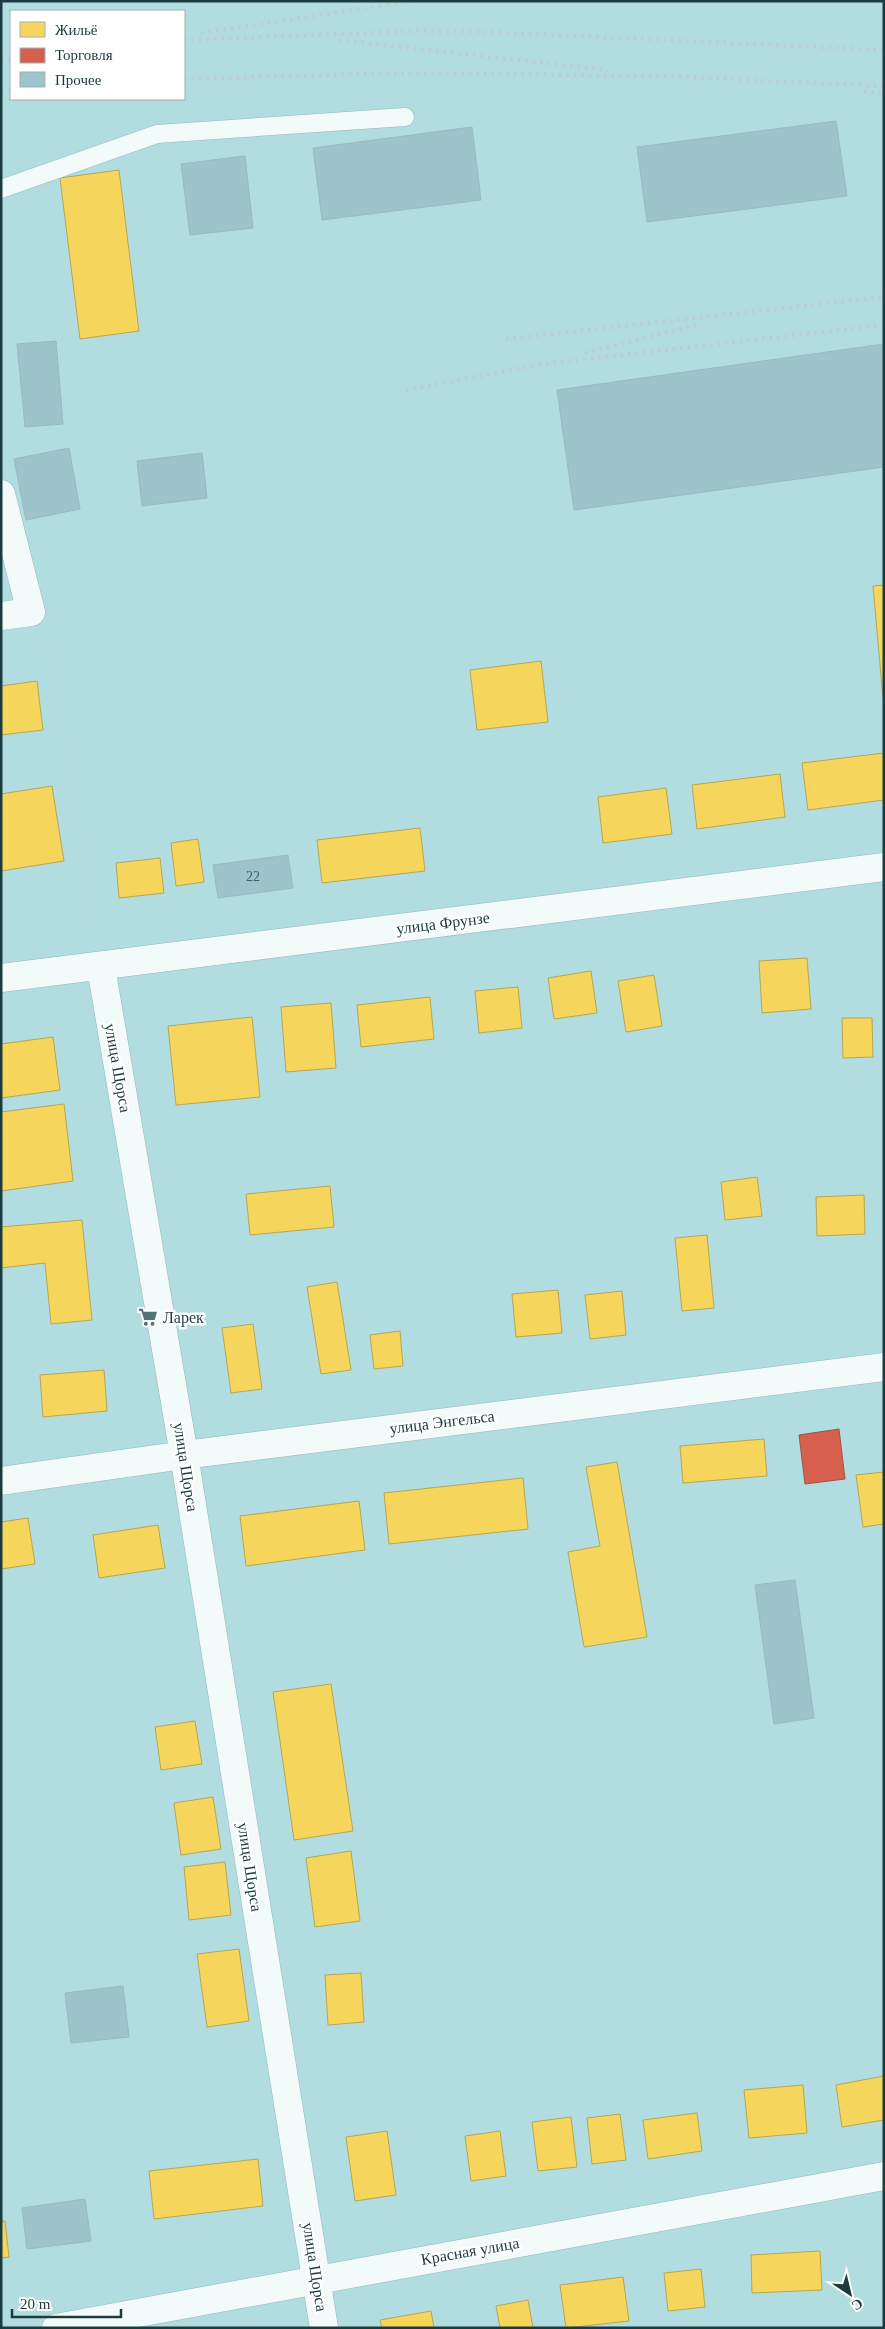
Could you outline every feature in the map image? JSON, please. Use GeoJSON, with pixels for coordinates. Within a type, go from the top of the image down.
{"type":"FeatureCollection","features":[{"type":"Feature","properties":{"kind":"street"},"geometry":{"type":"LineString","coordinates":[[1,494],[31,612],[1,616]]}},
{"type":"Feature","properties":{"kind":"street","name":"улица Фрунзе"},"geometry":{"type":"LineString","coordinates":[[1,978],[101,967],[884,867]]}},
{"type":"Feature","properties":{"kind":"street","name":"улица Щорса"},"geometry":{"type":"LineString","coordinates":[[101,967],[184,1455],[324,2328]]}},
{"type":"Feature","properties":{"kind":"street","name":"улица Энгельса"},"geometry":{"type":"LineString","coordinates":[[1,1481],[184,1455],[884,1367]]}},
{"type":"Feature","properties":{"kind":"street","name":"Красная улица"},"geometry":{"type":"LineString","coordinates":[[56,2328],[884,2176]]}},
{"type":"Feature","properties":{"kind":"lane"},"geometry":{"type":"LineString","coordinates":[[1,189],[157,134],[406,117]]}},
{"type":"Feature","properties":{"kind":"path"},"geometry":{"type":"LineString","coordinates":[[31,612],[44,626],[101,967]]}},
{"type":"Feature","properties":{"kind":"building: Жильё"},"geometry":{"type":"Polygon","coordinates":[[[119,170],[139,331],[80,339],[60,178],[119,170]]]}},
{"type":"Feature","properties":{"kind":"building: Жильё"},"geometry":{"type":"Polygon","coordinates":[[[884,585],[884,698],[883,698],[873,586],[884,585]]]}},
{"type":"Feature","properties":{"kind":"building: Жильё"},"geometry":{"type":"Polygon","coordinates":[[[541,661],[548,722],[477,730],[470,670],[541,661]]]}},
{"type":"Feature","properties":{"kind":"building: Жильё"},"geometry":{"type":"Polygon","coordinates":[[[37,681],[43,730],[1,735],[1,686],[37,681]]]}},
{"type":"Feature","properties":{"kind":"building: Жильё"},"geometry":{"type":"Polygon","coordinates":[[[884,753],[884,800],[808,810],[802,763],[884,753]]]}},
{"type":"Feature","properties":{"kind":"building: Жильё"},"geometry":{"type":"Polygon","coordinates":[[[780,774],[785,817],[697,829],[692,785],[780,774]]]}},
{"type":"Feature","properties":{"kind":"building: Жильё"},"geometry":{"type":"Polygon","coordinates":[[[52,786],[64,861],[1,871],[1,794],[52,786]]]}},
{"type":"Feature","properties":{"kind":"building: Жильё"},"geometry":{"type":"Polygon","coordinates":[[[666,788],[672,834],[603,843],[598,797],[666,788]]]}},
{"type":"Feature","properties":{"kind":"building: Жильё"},"geometry":{"type":"Polygon","coordinates":[[[420,828],[425,871],[322,883],[317,840],[420,828]]]}},
{"type":"Feature","properties":{"kind":"building: Жильё"},"geometry":{"type":"Polygon","coordinates":[[[198,839],[204,882],[176,886],[171,843],[198,839]]]}},
{"type":"Feature","properties":{"kind":"building: Жильё"},"geometry":{"type":"Polygon","coordinates":[[[160,858],[164,893],[119,898],[116,863],[160,858]]]}},
{"type":"Feature","properties":{"kind":"building: Жильё"},"geometry":{"type":"Polygon","coordinates":[[[807,958],[811,1009],[762,1013],[759,961],[807,958]]]}},
{"type":"Feature","properties":{"kind":"building: Жильё"},"geometry":{"type":"Polygon","coordinates":[[[591,971],[597,1013],[554,1019],[548,978],[591,971]]]}},
{"type":"Feature","properties":{"kind":"building: Жильё"},"geometry":{"type":"Polygon","coordinates":[[[654,975],[662,1026],[626,1032],[618,981],[654,975]]]}},
{"type":"Feature","properties":{"kind":"building: Жильё"},"geometry":{"type":"Polygon","coordinates":[[[518,987],[522,1028],[479,1033],[475,991],[518,987]]]}},
{"type":"Feature","properties":{"kind":"building: Жильё"},"geometry":{"type":"Polygon","coordinates":[[[430,997],[434,1039],[361,1047],[357,1005],[430,997]]]}},
{"type":"Feature","properties":{"kind":"building: Жильё"},"geometry":{"type":"Polygon","coordinates":[[[331,1003],[336,1068],[286,1072],[281,1007],[331,1003]]]}},
{"type":"Feature","properties":{"kind":"building: Жильё"},"geometry":{"type":"Polygon","coordinates":[[[252,1017],[260,1097],[176,1105],[168,1026],[252,1017]]]}},
{"type":"Feature","properties":{"kind":"building: Жильё"},"geometry":{"type":"Polygon","coordinates":[[[842,1018],[872,1018],[873,1057],[843,1058],[842,1018]]]}},
{"type":"Feature","properties":{"kind":"building: Жильё"},"geometry":{"type":"Polygon","coordinates":[[[53,1037],[60,1090],[1,1098],[1,1044],[53,1037]]]}},
{"type":"Feature","properties":{"kind":"building: Жильё"},"geometry":{"type":"Polygon","coordinates":[[[64,1104],[73,1181],[1,1191],[1,1112],[64,1104]]]}},
{"type":"Feature","properties":{"kind":"building: Жильё"},"geometry":{"type":"Polygon","coordinates":[[[757,1177],[762,1216],[725,1220],[721,1182],[757,1177]]]}},
{"type":"Feature","properties":{"kind":"building: Жильё"},"geometry":{"type":"Polygon","coordinates":[[[330,1186],[334,1227],[250,1235],[246,1194],[330,1186]]]}},
{"type":"Feature","properties":{"kind":"building: Жильё"},"geometry":{"type":"Polygon","coordinates":[[[864,1195],[865,1234],[817,1236],[816,1197],[864,1195]]]}},
{"type":"Feature","properties":{"kind":"building: Жильё"},"geometry":{"type":"Polygon","coordinates":[[[82,1220],[92,1320],[51,1324],[45,1263],[1,1268],[1,1227],[82,1220]]]}},
{"type":"Feature","properties":{"kind":"building: Жильё"},"geometry":{"type":"Polygon","coordinates":[[[707,1235],[714,1308],[682,1311],[675,1238],[707,1235]]]}},
{"type":"Feature","properties":{"kind":"building: Жильё"},"geometry":{"type":"Polygon","coordinates":[[[337,1282],[351,1370],[321,1374],[307,1287],[337,1282]]]}},
{"type":"Feature","properties":{"kind":"building: Жильё"},"geometry":{"type":"Polygon","coordinates":[[[558,1290],[562,1333],[516,1337],[512,1294],[558,1290]]]}},
{"type":"Feature","properties":{"kind":"building: Жильё"},"geometry":{"type":"Polygon","coordinates":[[[622,1291],[626,1335],[590,1339],[585,1295],[622,1291]]]}},
{"type":"Feature","properties":{"kind":"building: Жильё"},"geometry":{"type":"Polygon","coordinates":[[[253,1324],[262,1389],[231,1393],[222,1328],[253,1324]]]}},
{"type":"Feature","properties":{"kind":"building: Жильё"},"geometry":{"type":"Polygon","coordinates":[[[400,1331],[403,1366],[374,1369],[370,1335],[400,1331]]]}},
{"type":"Feature","properties":{"kind":"building: Жильё"},"geometry":{"type":"Polygon","coordinates":[[[104,1370],[107,1411],[43,1417],[40,1375],[104,1370]]]}},
{"type":"Feature","properties":{"kind":"building: Жильё"},"geometry":{"type":"Polygon","coordinates":[[[764,1439],[767,1476],[683,1483],[680,1446],[764,1439]]]}},
{"type":"Feature","properties":{"kind":"building: Жильё"},"geometry":{"type":"Polygon","coordinates":[[[617,1462],[647,1637],[584,1647],[568,1552],[600,1546],[586,1467],[617,1462]]]}},
{"type":"Feature","properties":{"kind":"building: Жильё"},"geometry":{"type":"Polygon","coordinates":[[[884,1472],[884,1524],[863,1527],[856,1475],[884,1472]]]}},
{"type":"Feature","properties":{"kind":"building: Жильё"},"geometry":{"type":"Polygon","coordinates":[[[523,1478],[528,1529],[389,1544],[384,1493],[523,1478]]]}},
{"type":"Feature","properties":{"kind":"building: Жильё"},"geometry":{"type":"Polygon","coordinates":[[[359,1501],[365,1550],[246,1566],[240,1516],[359,1501]]]}},
{"type":"Feature","properties":{"kind":"building: Жильё"},"geometry":{"type":"Polygon","coordinates":[[[28,1518],[35,1564],[1,1569],[1,1522],[28,1518]]]}},
{"type":"Feature","properties":{"kind":"building: Жильё"},"geometry":{"type":"Polygon","coordinates":[[[158,1525],[165,1568],[99,1578],[93,1535],[158,1525]]]}},
{"type":"Feature","properties":{"kind":"building: Жильё"},"geometry":{"type":"Polygon","coordinates":[[[331,1684],[353,1831],[294,1840],[273,1692],[331,1684]]]}},
{"type":"Feature","properties":{"kind":"building: Жильё"},"geometry":{"type":"Polygon","coordinates":[[[195,1721],[202,1764],[161,1770],[155,1727],[195,1721]]]}},
{"type":"Feature","properties":{"kind":"building: Жильё"},"geometry":{"type":"Polygon","coordinates":[[[213,1797],[221,1849],[181,1855],[174,1803],[213,1797]]]}},
{"type":"Feature","properties":{"kind":"building: Жильё"},"geometry":{"type":"Polygon","coordinates":[[[351,1851],[360,1921],[315,1927],[306,1858],[351,1851]]]}},
{"type":"Feature","properties":{"kind":"building: Жильё"},"geometry":{"type":"Polygon","coordinates":[[[225,1862],[231,1915],[189,1920],[184,1867],[225,1862]]]}},
{"type":"Feature","properties":{"kind":"building: Жильё"},"geometry":{"type":"Polygon","coordinates":[[[239,1949],[249,2021],[207,2027],[197,1954],[239,1949]]]}},
{"type":"Feature","properties":{"kind":"building: Жильё"},"geometry":{"type":"Polygon","coordinates":[[[361,1973],[364,2022],[328,2025],[325,1975],[361,1973]]]}},
{"type":"Feature","properties":{"kind":"building: Жильё"},"geometry":{"type":"Polygon","coordinates":[[[884,2076],[884,2120],[842,2127],[836,2085],[884,2076]]]}},
{"type":"Feature","properties":{"kind":"building: Жильё"},"geometry":{"type":"Polygon","coordinates":[[[803,2085],[807,2133],[749,2138],[744,2090],[803,2085]]]}},
{"type":"Feature","properties":{"kind":"building: Жильё"},"geometry":{"type":"Polygon","coordinates":[[[697,2113],[702,2151],[648,2159],[643,2120],[697,2113]]]}},
{"type":"Feature","properties":{"kind":"building: Жильё"},"geometry":{"type":"Polygon","coordinates":[[[620,2114],[626,2160],[592,2164],[587,2118],[620,2114]]]}},
{"type":"Feature","properties":{"kind":"building: Жильё"},"geometry":{"type":"Polygon","coordinates":[[[571,2117],[577,2167],[538,2171],[532,2122],[571,2117]]]}},
{"type":"Feature","properties":{"kind":"building: Жильё"},"geometry":{"type":"Polygon","coordinates":[[[387,2131],[396,2195],[355,2201],[346,2137],[387,2131]]]}},
{"type":"Feature","properties":{"kind":"building: Жильё"},"geometry":{"type":"Polygon","coordinates":[[[500,2131],[506,2176],[471,2181],[465,2136],[500,2131]]]}},
{"type":"Feature","properties":{"kind":"building: Жильё"},"geometry":{"type":"Polygon","coordinates":[[[258,2159],[263,2206],[154,2219],[149,2171],[258,2159]]]}},
{"type":"Feature","properties":{"kind":"building: Жильё"},"geometry":{"type":"Polygon","coordinates":[[[5,2221],[9,2257],[1,2258],[1,2222],[5,2221]]]}},
{"type":"Feature","properties":{"kind":"building: Жильё"},"geometry":{"type":"Polygon","coordinates":[[[820,2251],[822,2290],[752,2293],[751,2255],[820,2251]]]}},
{"type":"Feature","properties":{"kind":"building: Жильё"},"geometry":{"type":"Polygon","coordinates":[[[701,2269],[705,2307],[668,2311],[664,2273],[701,2269]]]}},
{"type":"Feature","properties":{"kind":"building: Жильё"},"geometry":{"type":"Polygon","coordinates":[[[623,2277],[629,2321],[566,2328],[560,2285],[623,2277]]]}},
{"type":"Feature","properties":{"kind":"building: Жильё"},"geometry":{"type":"Polygon","coordinates":[[[528,2300],[533,2328],[500,2328],[496,2306],[528,2300]]]}},
{"type":"Feature","properties":{"kind":"building: Жильё"},"geometry":{"type":"Polygon","coordinates":[[[431,2311],[434,2328],[382,2328],[380,2320],[431,2311]]]}},
{"type":"Feature","properties":{"kind":"building: Торговля"},"geometry":{"type":"Polygon","coordinates":[[[839,1429],[845,1479],[805,1484],[799,1435],[839,1429]]]}},
{"type":"Feature","properties":{"kind":"building: Прочее"},"geometry":{"type":"Polygon","coordinates":[[[836,121],[847,196],[647,222],[637,147],[836,121]]]}},
{"type":"Feature","properties":{"kind":"building: Прочее"},"geometry":{"type":"Polygon","coordinates":[[[472,127],[481,200],[322,220],[313,148],[472,127]]]}},
{"type":"Feature","properties":{"kind":"building: Прочее"},"geometry":{"type":"Polygon","coordinates":[[[245,156],[253,228],[190,235],[181,164],[245,156]]]}},
{"type":"Feature","properties":{"kind":"building: Прочее"},"geometry":{"type":"Polygon","coordinates":[[[56,341],[63,424],[25,427],[17,344],[56,341]]]}},
{"type":"Feature","properties":{"kind":"building: Прочее"},"geometry":{"type":"Polygon","coordinates":[[[884,344],[884,467],[574,510],[557,390],[884,344]]]}},
{"type":"Feature","properties":{"kind":"building: Прочее"},"geometry":{"type":"Polygon","coordinates":[[[69,448],[80,509],[26,520],[14,459],[69,448]]]}},
{"type":"Feature","properties":{"kind":"building: Прочее"},"geometry":{"type":"Polygon","coordinates":[[[202,453],[207,498],[142,506],[137,461],[202,453]]]}},
{"type":"Feature","properties":{"kind":"building: Прочее"},"geometry":{"type":"Polygon","coordinates":[[[288,855],[293,888],[218,898],[213,865],[288,855]]]}},
{"type":"Feature","properties":{"kind":"building: Прочее"},"geometry":{"type":"Polygon","coordinates":[[[795,1580],[814,1718],[774,1724],[755,1585],[795,1580]]]}},
{"type":"Feature","properties":{"kind":"building: Прочее"},"geometry":{"type":"Polygon","coordinates":[[[123,1986],[129,2037],[71,2043],[65,1993],[123,1986]]]}},
{"type":"Feature","properties":{"kind":"building: Прочее"},"geometry":{"type":"Polygon","coordinates":[[[85,2199],[91,2241],[27,2249],[22,2208],[85,2199]]]}},
{"type":"Feature","properties":{"kind":"railway"},"geometry":{"type":"LineString","coordinates":[[201,33],[412,1]]}},
{"type":"Feature","properties":{"kind":"railway"},"geometry":{"type":"LineString","coordinates":[[185,40],[417,31],[488,32],[884,50]]}},
{"type":"Feature","properties":{"kind":"railway"},"geometry":{"type":"LineString","coordinates":[[339,40],[608,70]]}},
{"type":"Feature","properties":{"kind":"railway"},"geometry":{"type":"LineString","coordinates":[[1,61],[10,60]]}},
{"type":"Feature","properties":{"kind":"railway"},"geometry":{"type":"LineString","coordinates":[[185,79],[399,73],[665,76],[884,86]]}},
{"type":"Feature","properties":{"kind":"railway"},"geometry":{"type":"LineString","coordinates":[[1,90],[10,90]]}},
{"type":"Feature","properties":{"kind":"railway"},"geometry":{"type":"LineString","coordinates":[[864,91],[884,94]]}},
{"type":"Feature","properties":{"kind":"railway"},"geometry":{"type":"LineString","coordinates":[[506,339],[884,297]]}},
{"type":"Feature","properties":{"kind":"railway"},"geometry":{"type":"LineString","coordinates":[[585,353],[701,324]]}},
{"type":"Feature","properties":{"kind":"railway"},"geometry":{"type":"LineString","coordinates":[[406,390],[543,364],[884,325]]}},
{"type":"Feature","properties":{"kind":"place","name":"Ларек"},"geometry":{"type":"Point","coordinates":[148,1317]}}]}
